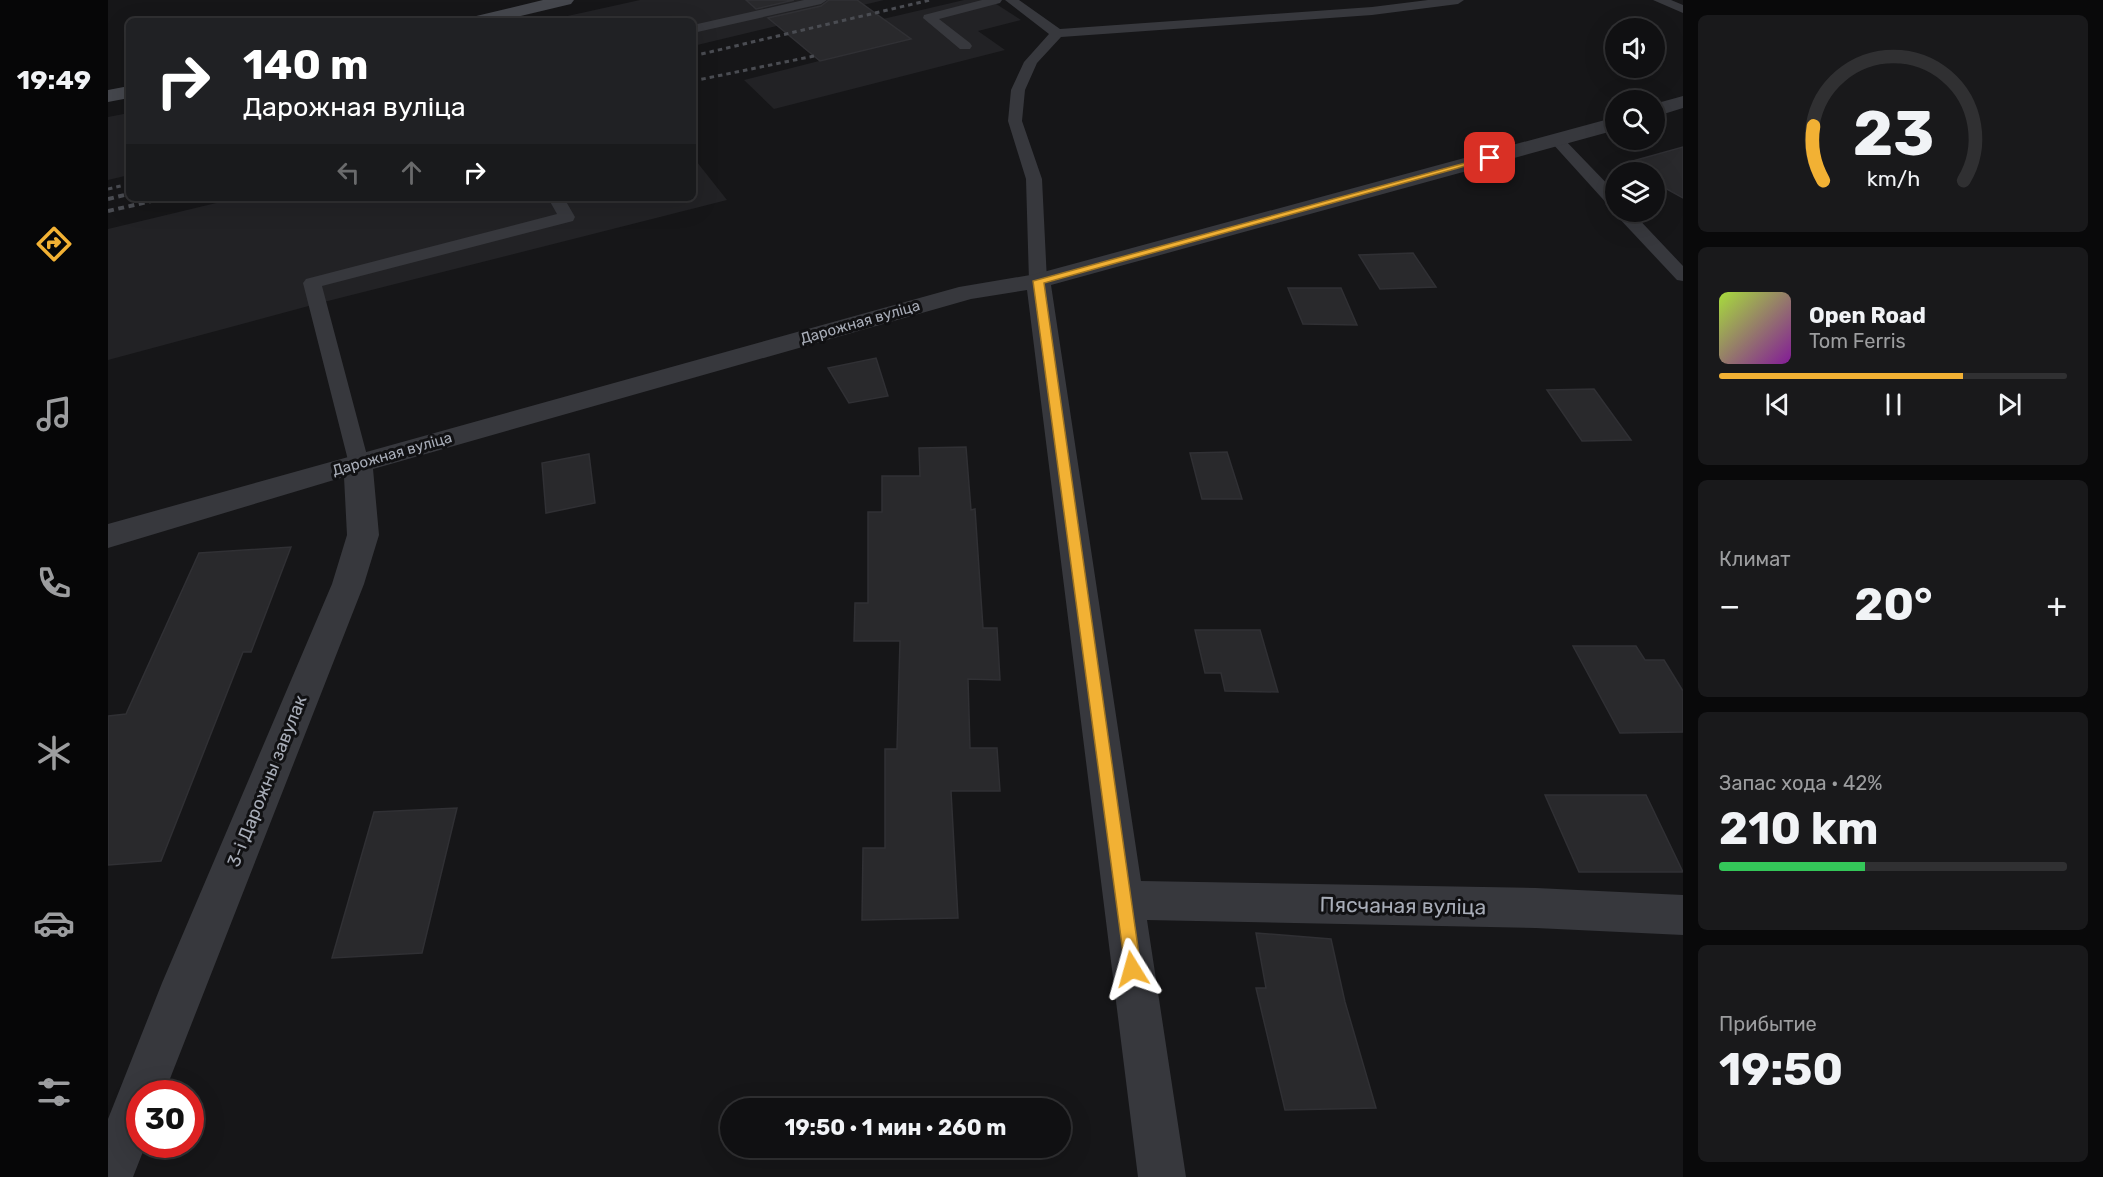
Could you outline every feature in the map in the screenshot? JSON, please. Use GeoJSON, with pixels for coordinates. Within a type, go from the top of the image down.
{"type":"FeatureCollection","features":[{"type":"Feature","properties":{"kind":"main road"},"geometry":{"type":"LineString","coordinates":[[490,18],[565,0]]}},
{"type":"Feature","properties":{"kind":"main road"},"geometry":{"type":"LineString","coordinates":[[108,96],[126,93]]}},
{"type":"Feature","properties":{"kind":"street"},"geometry":{"type":"LineString","coordinates":[[1665,108],[1683,102]]}},
{"type":"Feature","properties":{"kind":"street","name":"Дарожная вуліца"},"geometry":{"type":"LineString","coordinates":[[108,537],[358,463],[968,292],[1038,281],[1605,126]]}},
{"type":"Feature","properties":{"kind":"street"},"geometry":{"type":"LineString","coordinates":[[1038,281],[1162,1177]]}},
{"type":"Feature","properties":{"kind":"street","name":"3-і Дарожны завулак"},"geometry":{"type":"LineString","coordinates":[[146,1080],[348,584],[363,535],[358,463]]}},
{"type":"Feature","properties":{"kind":"street","name":"Пясчаная вуліца"},"geometry":{"type":"LineString","coordinates":[[1122,900],[1536,908],[1683,915]]}},
{"type":"Feature","properties":{"kind":"street","name":"3-і Дарожны завулак"},"geometry":{"type":"LineString","coordinates":[[109,1177],[126,1133]]}},
{"type":"Feature","properties":{"kind":"lane"},"geometry":{"type":"LineString","coordinates":[[696,28],[821,0]]}},
{"type":"Feature","properties":{"kind":"lane"},"geometry":{"type":"LineString","coordinates":[[965,46],[929,18],[996,0]]}},
{"type":"Feature","properties":{"kind":"lane"},"geometry":{"type":"LineString","coordinates":[[1011,0],[1057,33],[1372,11],[1458,0]]}},
{"type":"Feature","properties":{"kind":"lane"},"geometry":{"type":"LineString","coordinates":[[1659,0],[1683,9]]}},
{"type":"Feature","properties":{"kind":"lane"},"geometry":{"type":"LineString","coordinates":[[1038,281],[1034,178],[1015,122],[1018,90],[1031,62],[1057,33]]}},
{"type":"Feature","properties":{"kind":"lane"},"geometry":{"type":"LineString","coordinates":[[1557,140],[1605,191]]}},
{"type":"Feature","properties":{"kind":"lane"},"geometry":{"type":"LineString","coordinates":[[358,463],[312,283],[567,217],[558,201]]}},
{"type":"Feature","properties":{"kind":"lane"},"geometry":{"type":"LineString","coordinates":[[1632,222],[1683,276]]}},
{"type":"Feature","properties":{"kind":"shaded area"},"geometry":{"type":"Polygon","coordinates":[[[640,0],[884,0],[696,45],[696,18],[559,18],[640,0]]]}},
{"type":"Feature","properties":{"kind":"shaded area"},"geometry":{"type":"Polygon","coordinates":[[[964,0],[990,0],[1021,20],[978,31],[1005,50],[774,109],[744,80],[819,61],[803,48],[879,29],[870,22],[964,0]]]}},
{"type":"Feature","properties":{"kind":"shaded area"},"geometry":{"type":"Polygon","coordinates":[[[126,114],[126,176],[108,180],[108,117],[126,114]]]}},
{"type":"Feature","properties":{"kind":"shaded area"},"geometry":{"type":"Polygon","coordinates":[[[696,161],[727,200],[316,304],[108,360],[108,229],[225,201],[696,201],[696,161]]]}},
{"type":"Feature","properties":{"kind":"building"},"geometry":{"type":"Polygon","coordinates":[[[746,0],[794,0],[756,9],[746,0]]]}},
{"type":"Feature","properties":{"kind":"building"},"geometry":{"type":"Polygon","coordinates":[[[829,0],[857,0],[911,39],[820,61],[768,18],[821,6],[829,0]]]}},
{"type":"Feature","properties":{"kind":"building"},"geometry":{"type":"Polygon","coordinates":[[[1683,147],[1683,198],[1665,188],[1665,162],[1629,162],[1683,147]]]}},
{"type":"Feature","properties":{"kind":"building"},"geometry":{"type":"Polygon","coordinates":[[[1413,253],[1436,287],[1380,289],[1359,255],[1413,253]]]}},
{"type":"Feature","properties":{"kind":"building"},"geometry":{"type":"Polygon","coordinates":[[[1288,288],[1341,288],[1357,325],[1303,324],[1288,288]]]}},
{"type":"Feature","properties":{"kind":"building"},"geometry":{"type":"Polygon","coordinates":[[[876,358],[888,396],[849,403],[828,368],[876,358]]]}},
{"type":"Feature","properties":{"kind":"building"},"geometry":{"type":"Polygon","coordinates":[[[1594,389],[1631,440],[1582,441],[1547,390],[1594,389]]]}},
{"type":"Feature","properties":{"kind":"building"},"geometry":{"type":"Polygon","coordinates":[[[966,447],[971,510],[975,509],[983,628],[997,628],[1000,680],[968,679],[970,748],[997,748],[1000,791],[951,791],[958,918],[862,920],[863,848],[885,848],[885,749],[897,749],[900,641],[854,641],[855,603],[868,603],[868,512],[882,512],[882,476],[920,476],[919,448],[966,447]]]}},
{"type":"Feature","properties":{"kind":"building"},"geometry":{"type":"Polygon","coordinates":[[[1227,452],[1242,499],[1202,499],[1190,453],[1227,452]]]}},
{"type":"Feature","properties":{"kind":"building"},"geometry":{"type":"Polygon","coordinates":[[[589,454],[595,503],[546,513],[542,463],[589,454]]]}},
{"type":"Feature","properties":{"kind":"building"},"geometry":{"type":"Polygon","coordinates":[[[291,547],[251,652],[243,652],[161,861],[108,865],[108,716],[126,714],[199,553],[291,547]]]}},
{"type":"Feature","properties":{"kind":"building"},"geometry":{"type":"Polygon","coordinates":[[[1195,630],[1260,630],[1278,692],[1225,691],[1221,673],[1205,673],[1195,630]]]}},
{"type":"Feature","properties":{"kind":"building"},"geometry":{"type":"Polygon","coordinates":[[[1573,646],[1636,646],[1645,660],[1664,660],[1683,691],[1683,732],[1620,733],[1573,646]]]}},
{"type":"Feature","properties":{"kind":"building"},"geometry":{"type":"Polygon","coordinates":[[[1545,795],[1646,795],[1683,872],[1579,872],[1545,795]]]}},
{"type":"Feature","properties":{"kind":"building"},"geometry":{"type":"Polygon","coordinates":[[[457,808],[422,953],[332,958],[374,812],[457,808]]]}},
{"type":"Feature","properties":{"kind":"building"},"geometry":{"type":"Polygon","coordinates":[[[1256,933],[1331,939],[1345,1002],[1376,1108],[1285,1110],[1256,988],[1266,988],[1256,933]]]}},
{"type":"Feature","properties":{"kind":"railway"},"geometry":{"type":"LineString","coordinates":[[696,55],[930,0]]}},
{"type":"Feature","properties":{"kind":"railway"},"geometry":{"type":"LineString","coordinates":[[696,80],[814,56]]}},
{"type":"Feature","properties":{"kind":"railway"},"geometry":{"type":"LineString","coordinates":[[108,189],[126,185]]}},
{"type":"Feature","properties":{"kind":"railway"},"geometry":{"type":"LineString","coordinates":[[108,199],[126,195]]}},
{"type":"Feature","properties":{"kind":"railway"},"geometry":{"type":"LineString","coordinates":[[108,211],[152,201]]}},
{"type":"Feature","properties":{"kind":"route"},"geometry":{"type":"LineString","coordinates":[[1132,969],[1038,281],[1490,158]]}}]}
